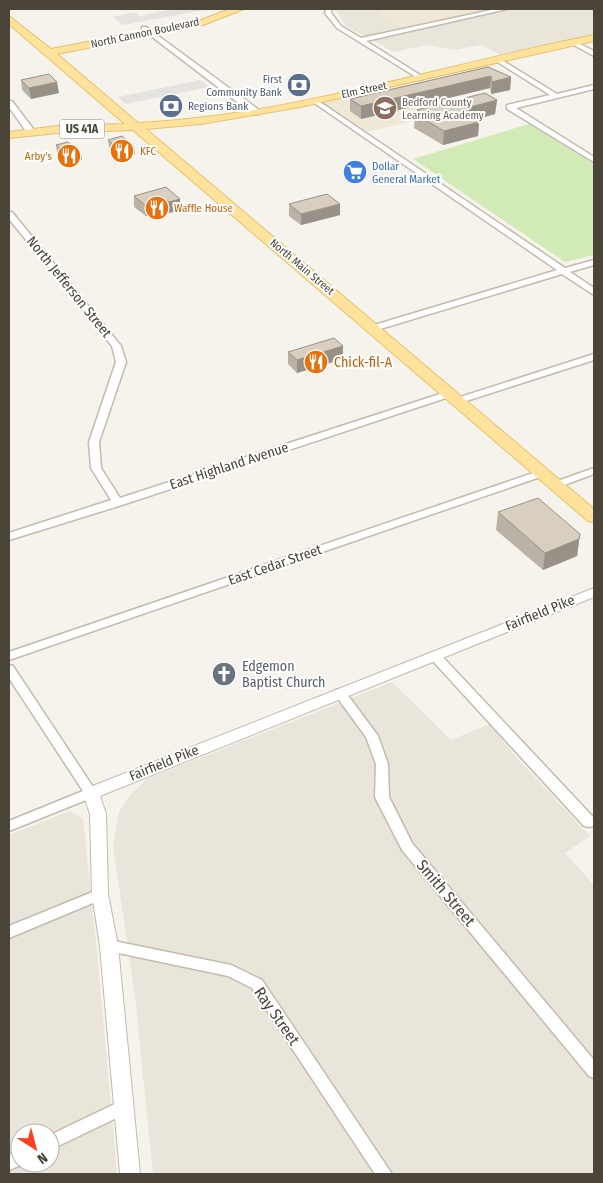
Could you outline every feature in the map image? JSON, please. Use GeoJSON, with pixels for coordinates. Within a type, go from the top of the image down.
{"type":"FeatureCollection","features":[{"type":"Feature","properties":{"kind":"main road","name":"North Cannon Boulevard"},"geometry":{"type":"LineString","coordinates":[[146,31],[224,9]]}},
{"type":"Feature","properties":{"kind":"main road","name":"North Cannon Boulevard"},"geometry":{"type":"LineString","coordinates":[[46,51],[146,31],[203,22],[239,9]]}},
{"type":"Feature","properties":{"kind":"main road","name":"North Main Street"},"geometry":{"type":"LineString","coordinates":[[9,19],[594,516]]}},
{"type":"Feature","properties":{"kind":"main road","name":"Elm Street"},"geometry":{"type":"LineString","coordinates":[[132,125],[168,124],[256,112],[421,78],[594,38]]}},
{"type":"Feature","properties":{"kind":"main road","name":"US 41A"},"geometry":{"type":"LineString","coordinates":[[9,135],[132,125]]}},
{"type":"Feature","properties":{"kind":"street"},"geometry":{"type":"LineString","coordinates":[[329,9],[328,13],[339,27],[421,78]]}},
{"type":"Feature","properties":{"kind":"street"},"geometry":{"type":"LineString","coordinates":[[361,40],[504,9]]}},
{"type":"Feature","properties":{"kind":"street"},"geometry":{"type":"LineString","coordinates":[[146,31],[256,112]]}},
{"type":"Feature","properties":{"kind":"street"},"geometry":{"type":"LineString","coordinates":[[574,43],[594,54]]}},
{"type":"Feature","properties":{"kind":"street"},"geometry":{"type":"LineString","coordinates":[[498,60],[556,96]]}},
{"type":"Feature","properties":{"kind":"street"},"geometry":{"type":"LineString","coordinates":[[594,87],[510,108],[594,160]]}},
{"type":"Feature","properties":{"kind":"street"},"geometry":{"type":"LineString","coordinates":[[314,101],[594,292]]}},
{"type":"Feature","properties":{"kind":"street"},"geometry":{"type":"LineString","coordinates":[[9,103],[31,132]]}},
{"type":"Feature","properties":{"kind":"street","name":"North Jefferson Street"},"geometry":{"type":"LineString","coordinates":[[9,214],[116,346],[121,362],[94,442],[96,468],[118,502]]}},
{"type":"Feature","properties":{"kind":"street"},"geometry":{"type":"LineString","coordinates":[[374,328],[594,262]]}},
{"type":"Feature","properties":{"kind":"street","name":"East Highland Avenue"},"geometry":{"type":"LineString","coordinates":[[9,537],[453,397],[594,357]]}},
{"type":"Feature","properties":{"kind":"street"},"geometry":{"type":"LineString","coordinates":[[556,485],[594,470]]}},
{"type":"Feature","properties":{"kind":"street","name":"East Cedar Street"},"geometry":{"type":"LineString","coordinates":[[9,656],[542,473]]}},
{"type":"Feature","properties":{"kind":"street","name":"Fairfield Pike"},"geometry":{"type":"LineString","coordinates":[[91,793],[594,592]]}},
{"type":"Feature","properties":{"kind":"street"},"geometry":{"type":"LineString","coordinates":[[435,656],[589,822]]}},
{"type":"Feature","properties":{"kind":"street"},"geometry":{"type":"LineString","coordinates":[[9,669],[91,793],[98,814],[100,894],[109,946],[130,1174]]}},
{"type":"Feature","properties":{"kind":"street","name":"Smith Street"},"geometry":{"type":"LineString","coordinates":[[340,693],[372,736],[382,764],[382,797],[407,846],[594,1072]]}},
{"type":"Feature","properties":{"kind":"street"},"geometry":{"type":"LineString","coordinates":[[9,826],[91,793]]}},
{"type":"Feature","properties":{"kind":"street"},"geometry":{"type":"LineString","coordinates":[[9,932],[100,894]]}},
{"type":"Feature","properties":{"kind":"street","name":"Ray Street"},"geometry":{"type":"LineString","coordinates":[[109,946],[231,971],[257,984],[384,1174]]}},
{"type":"Feature","properties":{"kind":"street"},"geometry":{"type":"LineString","coordinates":[[60,1138],[123,1107]]}},
{"type":"Feature","properties":{"kind":"shaded area"},"geometry":{"type":"Polygon","coordinates":[[[173,9],[210,9],[123,25],[112,17],[135,12],[139,16],[173,9]]]}},
{"type":"Feature","properties":{"kind":"shaded area"},"geometry":{"type":"Polygon","coordinates":[[[335,9],[594,9],[594,34],[500,55],[482,45],[454,50],[427,45],[394,52],[346,26],[335,9]]]}},
{"type":"Feature","properties":{"kind":"shaded area"},"geometry":{"type":"Polygon","coordinates":[[[379,9],[487,9],[399,28],[382,18],[379,9]]]}},
{"type":"Feature","properties":{"kind":"shaded area"},"geometry":{"type":"Polygon","coordinates":[[[200,80],[209,87],[126,104],[118,97],[200,80]]]}},
{"type":"Feature","properties":{"kind":"shaded area","name":"Bedford County Learning Academy"},"geometry":{"type":"Polygon","coordinates":[[[407,85],[446,113],[366,132],[323,103],[407,85]]]}},
{"type":"Feature","properties":{"kind":"shaded area"},"geometry":{"type":"Polygon","coordinates":[[[392,682],[451,740],[489,724],[517,758],[590,836],[565,853],[594,885],[594,1174],[153,1174],[135,996],[113,846],[119,812],[129,796],[147,779],[392,682]]]}},
{"type":"Feature","properties":{"kind":"shaded area"},"geometry":{"type":"Polygon","coordinates":[[[70,811],[83,818],[117,1174],[9,1174],[9,835],[70,811]]]}},
{"type":"Feature","properties":{"kind":"green space"},"geometry":{"type":"Polygon","coordinates":[[[529,124],[594,164],[594,255],[565,262],[413,159],[529,124]]]}},
{"type":"Feature","properties":{"kind":"building"},"geometry":{"type":"Polygon","coordinates":[[[488,67],[511,77],[492,82],[491,76],[361,106],[350,99],[488,67]]]}},
{"type":"Feature","properties":{"kind":"building"},"geometry":{"type":"Polygon","coordinates":[[[49,74],[57,82],[29,88],[21,80],[49,74]]]}},
{"type":"Feature","properties":{"kind":"building"},"geometry":{"type":"Polygon","coordinates":[[[485,93],[497,100],[463,109],[477,118],[474,119],[479,122],[444,131],[415,114],[422,113],[417,110],[485,93]]]}},
{"type":"Feature","properties":{"kind":"building"},"geometry":{"type":"Polygon","coordinates":[[[122,136],[134,147],[120,150],[108,140],[122,136]]]}},
{"type":"Feature","properties":{"kind":"building"},"geometry":{"type":"Polygon","coordinates":[[[68,142],[81,153],[70,156],[56,145],[68,142]]]}},
{"type":"Feature","properties":{"kind":"building"},"geometry":{"type":"Polygon","coordinates":[[[166,187],[180,199],[145,205],[134,196],[166,187]]]}},
{"type":"Feature","properties":{"kind":"building"},"geometry":{"type":"Polygon","coordinates":[[[327,194],[340,204],[301,214],[289,204],[327,194]]]}},
{"type":"Feature","properties":{"kind":"building"},"geometry":{"type":"Polygon","coordinates":[[[334,338],[343,346],[297,360],[288,352],[334,338]]]}},
{"type":"Feature","properties":{"kind":"building"},"geometry":{"type":"Polygon","coordinates":[[[538,498],[580,534],[579,539],[545,553],[498,512],[538,498]]]}},
{"type":"Feature","properties":{"kind":"place","name":"First Community Bank"},"geometry":{"type":"Point","coordinates":[299,85]}},
{"type":"Feature","properties":{"kind":"place","name":"Regions Bank"},"geometry":{"type":"Point","coordinates":[171,106]}},
{"type":"Feature","properties":{"kind":"place","name":"Bedford County Learning Academy"},"geometry":{"type":"Point","coordinates":[385,108]}},
{"type":"Feature","properties":{"kind":"place","name":"KFC"},"geometry":{"type":"Point","coordinates":[122,151]}},
{"type":"Feature","properties":{"kind":"place","name":"Arby's"},"geometry":{"type":"Point","coordinates":[69,156]}},
{"type":"Feature","properties":{"kind":"place","name":"Dollar General Market"},"geometry":{"type":"Point","coordinates":[355,172]}},
{"type":"Feature","properties":{"kind":"place","name":"Waffle House"},"geometry":{"type":"Point","coordinates":[157,208]}},
{"type":"Feature","properties":{"kind":"place","name":"Chick-fil-A"},"geometry":{"type":"Point","coordinates":[316,362]}},
{"type":"Feature","properties":{"kind":"place","name":"Edgemon Baptist Church"},"geometry":{"type":"Point","coordinates":[224,674]}}]}
